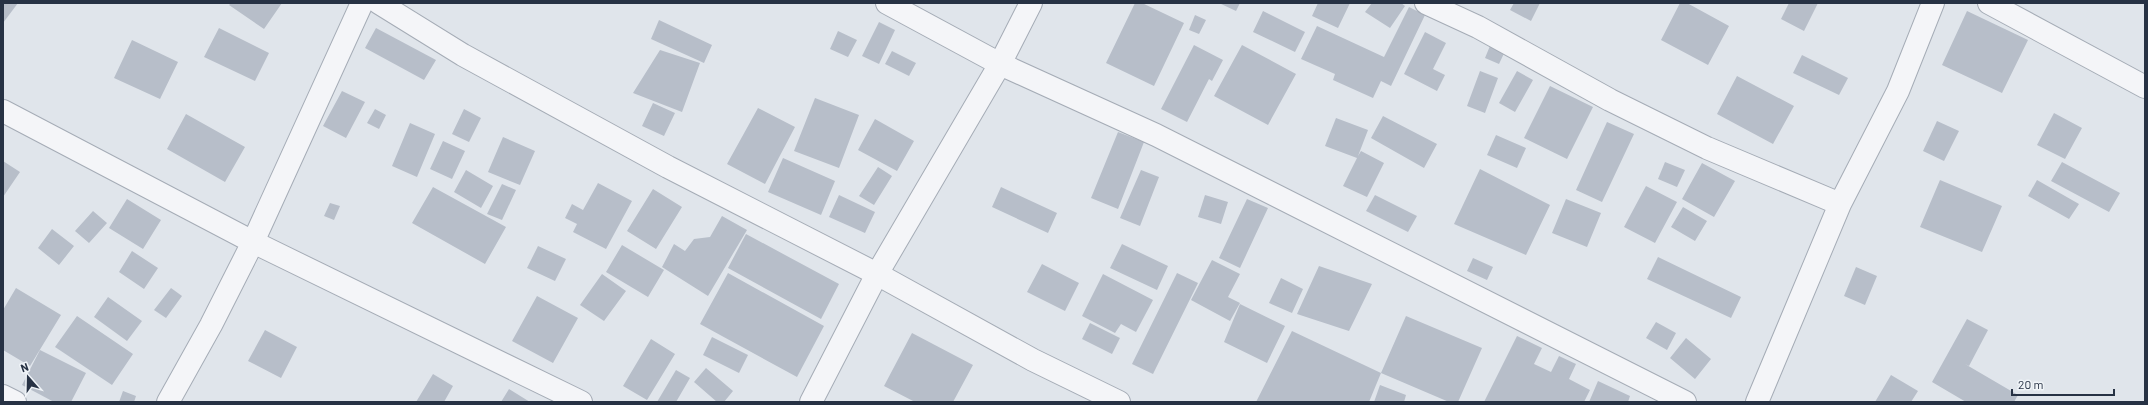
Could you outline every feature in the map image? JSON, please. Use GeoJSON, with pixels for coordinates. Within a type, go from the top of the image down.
{"type":"FeatureCollection","features":[{"type":"Feature","properties":{"kind":"street"},"geometry":{"type":"LineString","coordinates":[[168,402],[211,325],[253,242],[362,3]]}},
{"type":"Feature","properties":{"kind":"street"},"geometry":{"type":"LineString","coordinates":[[379,3],[463,55],[661,164],[877,274],[1032,360],[1119,402]]}},
{"type":"Feature","properties":{"kind":"street"},"geometry":{"type":"LineString","coordinates":[[887,3],[1000,64],[1156,135],[1685,402]]}},
{"type":"Feature","properties":{"kind":"street"},"geometry":{"type":"LineString","coordinates":[[810,402],[877,274],[1000,64],[1031,3]]}},
{"type":"Feature","properties":{"kind":"street"},"geometry":{"type":"LineString","coordinates":[[1426,3],[1478,27],[1610,100],[1707,148],[1840,204]]}},
{"type":"Feature","properties":{"kind":"street"},"geometry":{"type":"LineString","coordinates":[[1757,402],[1840,204],[1898,90],[1933,3]]}},
{"type":"Feature","properties":{"kind":"street"},"geometry":{"type":"LineString","coordinates":[[1989,3],[2145,87]]}},
{"type":"Feature","properties":{"kind":"street"},"geometry":{"type":"LineString","coordinates":[[3,111],[253,242],[581,402]]}},
{"type":"Feature","properties":{"kind":"street"},"geometry":{"type":"LineString","coordinates":[[3,396],[15,402]]}},
{"type":"Feature","properties":{"kind":"building"},"geometry":{"type":"Polygon","coordinates":[[[3,3],[18,3],[3,23],[3,3]]]}},
{"type":"Feature","properties":{"kind":"building"},"geometry":{"type":"Polygon","coordinates":[[[231,3],[282,3],[264,29],[229,5],[231,3]]]}},
{"type":"Feature","properties":{"kind":"building"},"geometry":{"type":"Polygon","coordinates":[[[1135,3],[1142,3],[1184,23],[1154,86],[1106,63],[1135,3]]]}},
{"type":"Feature","properties":{"kind":"building"},"geometry":{"type":"Polygon","coordinates":[[[1219,3],[1240,3],[1236,11],[1219,3]]]}},
{"type":"Feature","properties":{"kind":"building"},"geometry":{"type":"Polygon","coordinates":[[[1318,3],[1350,3],[1338,28],[1312,16],[1318,3]]]}},
{"type":"Feature","properties":{"kind":"building"},"geometry":{"type":"Polygon","coordinates":[[[1372,3],[1401,3],[1405,6],[1390,28],[1365,12],[1372,3]]]}},
{"type":"Feature","properties":{"kind":"building"},"geometry":{"type":"Polygon","coordinates":[[[1514,3],[1540,3],[1531,21],[1510,10],[1514,3]]]}},
{"type":"Feature","properties":{"kind":"building"},"geometry":{"type":"Polygon","coordinates":[[[1680,3],[1687,3],[1729,26],[1708,65],[1661,40],[1680,3]]]}},
{"type":"Feature","properties":{"kind":"building"},"geometry":{"type":"Polygon","coordinates":[[[1789,3],[1818,3],[1804,31],[1781,19],[1789,3]]]}},
{"type":"Feature","properties":{"kind":"building"},"geometry":{"type":"Polygon","coordinates":[[[1409,7],[1425,15],[1391,86],[1381,81],[1373,98],[1333,80],[1335,74],[1301,59],[1317,26],[1384,57],[1409,7]]]}},
{"type":"Feature","properties":{"kind":"building"},"geometry":{"type":"Polygon","coordinates":[[[1263,11],[1305,32],[1295,52],[1253,32],[1263,11]]]}},
{"type":"Feature","properties":{"kind":"building"},"geometry":{"type":"Polygon","coordinates":[[[1967,11],[2028,40],[2002,93],[1942,65],[1967,11]]]}},
{"type":"Feature","properties":{"kind":"building"},"geometry":{"type":"Polygon","coordinates":[[[1195,15],[1206,20],[1199,34],[1189,30],[1195,15]]]}},
{"type":"Feature","properties":{"kind":"building"},"geometry":{"type":"Polygon","coordinates":[[[659,20],[712,45],[704,63],[651,39],[659,20]]]}},
{"type":"Feature","properties":{"kind":"building"},"geometry":{"type":"Polygon","coordinates":[[[879,22],[895,30],[879,64],[862,56],[879,22]]]}},
{"type":"Feature","properties":{"kind":"building"},"geometry":{"type":"Polygon","coordinates":[[[219,28],[269,53],[255,81],[204,57],[219,28]]]}},
{"type":"Feature","properties":{"kind":"building"},"geometry":{"type":"Polygon","coordinates":[[[376,28],[436,60],[424,80],[365,48],[376,28]]]}},
{"type":"Feature","properties":{"kind":"building"},"geometry":{"type":"Polygon","coordinates":[[[838,31],[857,40],[848,57],[830,49],[838,31]]]}},
{"type":"Feature","properties":{"kind":"building"},"geometry":{"type":"Polygon","coordinates":[[[1425,32],[1446,43],[1433,69],[1445,75],[1437,91],[1404,74],[1425,32]]]}},
{"type":"Feature","properties":{"kind":"building"},"geometry":{"type":"Polygon","coordinates":[[[132,40],[178,62],[160,99],[114,78],[132,40]]]}},
{"type":"Feature","properties":{"kind":"building"},"geometry":{"type":"Polygon","coordinates":[[[1492,41],[1507,47],[1499,64],[1485,58],[1492,41]]]}},
{"type":"Feature","properties":{"kind":"building"},"geometry":{"type":"Polygon","coordinates":[[[1194,45],[1223,60],[1212,81],[1209,79],[1187,122],[1161,109],[1194,45]]]}},
{"type":"Feature","properties":{"kind":"building"},"geometry":{"type":"Polygon","coordinates":[[[1242,45],[1296,74],[1268,125],[1214,96],[1242,45]]]}},
{"type":"Feature","properties":{"kind":"building"},"geometry":{"type":"Polygon","coordinates":[[[660,50],[700,63],[682,112],[633,93],[660,50]]]}},
{"type":"Feature","properties":{"kind":"building"},"geometry":{"type":"Polygon","coordinates":[[[892,51],[916,63],[909,76],[885,64],[892,51]]]}},
{"type":"Feature","properties":{"kind":"building"},"geometry":{"type":"Polygon","coordinates":[[[1802,55],[1848,78],[1839,95],[1793,73],[1802,55]]]}},
{"type":"Feature","properties":{"kind":"building"},"geometry":{"type":"Polygon","coordinates":[[[1480,71],[1498,78],[1485,113],[1467,106],[1480,71]]]}},
{"type":"Feature","properties":{"kind":"building"},"geometry":{"type":"Polygon","coordinates":[[[1517,71],[1533,80],[1515,112],[1499,103],[1517,71]]]}},
{"type":"Feature","properties":{"kind":"building"},"geometry":{"type":"Polygon","coordinates":[[[1737,76],[1794,106],[1773,144],[1717,114],[1737,76]]]}},
{"type":"Feature","properties":{"kind":"building"},"geometry":{"type":"Polygon","coordinates":[[[1550,86],[1593,107],[1567,159],[1524,138],[1550,86]]]}},
{"type":"Feature","properties":{"kind":"building"},"geometry":{"type":"Polygon","coordinates":[[[342,91],[365,102],[346,138],[323,126],[342,91]]]}},
{"type":"Feature","properties":{"kind":"building"},"geometry":{"type":"Polygon","coordinates":[[[815,98],[859,115],[839,168],[794,151],[815,98]]]}},
{"type":"Feature","properties":{"kind":"building"},"geometry":{"type":"Polygon","coordinates":[[[653,103],[675,113],[664,136],[642,126],[653,103]]]}},
{"type":"Feature","properties":{"kind":"building"},"geometry":{"type":"Polygon","coordinates":[[[758,108],[795,127],[765,184],[727,164],[758,108]]]}},
{"type":"Feature","properties":{"kind":"building"},"geometry":{"type":"Polygon","coordinates":[[[375,109],[386,115],[379,129],[367,123],[375,109]]]}},
{"type":"Feature","properties":{"kind":"building"},"geometry":{"type":"Polygon","coordinates":[[[464,109],[481,118],[469,142],[452,134],[464,109]]]}},
{"type":"Feature","properties":{"kind":"building"},"geometry":{"type":"Polygon","coordinates":[[[2054,113],[2082,128],[2065,159],[2037,145],[2054,113]]]}},
{"type":"Feature","properties":{"kind":"building"},"geometry":{"type":"Polygon","coordinates":[[[186,114],[245,147],[225,182],[167,149],[186,114]]]}},
{"type":"Feature","properties":{"kind":"building"},"geometry":{"type":"Polygon","coordinates":[[[1383,116],[1437,144],[1424,168],[1371,138],[1383,116]]]}},
{"type":"Feature","properties":{"kind":"building"},"geometry":{"type":"Polygon","coordinates":[[[1336,118],[1368,130],[1358,156],[1361,151],[1384,163],[1367,197],[1343,186],[1357,158],[1325,146],[1336,118]]]}},
{"type":"Feature","properties":{"kind":"building"},"geometry":{"type":"Polygon","coordinates":[[[875,119],[914,141],[897,171],[858,150],[875,119]]]}},
{"type":"Feature","properties":{"kind":"building"},"geometry":{"type":"Polygon","coordinates":[[[1937,121],[1959,131],[1944,161],[1923,151],[1937,121]]]}},
{"type":"Feature","properties":{"kind":"building"},"geometry":{"type":"Polygon","coordinates":[[[1607,122],[1634,134],[1602,202],[1576,190],[1607,122]]]}},
{"type":"Feature","properties":{"kind":"building"},"geometry":{"type":"Polygon","coordinates":[[[410,123],[435,134],[417,177],[392,166],[410,123]]]}},
{"type":"Feature","properties":{"kind":"building"},"geometry":{"type":"Polygon","coordinates":[[[1118,132],[1144,142],[1118,209],[1091,198],[1118,132]]]}},
{"type":"Feature","properties":{"kind":"building"},"geometry":{"type":"Polygon","coordinates":[[[1496,135],[1526,148],[1517,168],[1487,155],[1496,135]]]}},
{"type":"Feature","properties":{"kind":"building"},"geometry":{"type":"Polygon","coordinates":[[[503,137],[535,151],[520,185],[488,172],[503,137]]]}},
{"type":"Feature","properties":{"kind":"building"},"geometry":{"type":"Polygon","coordinates":[[[443,141],[465,151],[452,179],[430,169],[443,141]]]}},
{"type":"Feature","properties":{"kind":"building"},"geometry":{"type":"Polygon","coordinates":[[[783,158],[835,181],[821,215],[768,192],[783,158]]]}},
{"type":"Feature","properties":{"kind":"building"},"geometry":{"type":"Polygon","coordinates":[[[3,161],[20,172],[3,197],[3,161]]]}},
{"type":"Feature","properties":{"kind":"building"},"geometry":{"type":"Polygon","coordinates":[[[1665,162],[1685,170],[1677,187],[1658,179],[1665,162]]]}},
{"type":"Feature","properties":{"kind":"building"},"geometry":{"type":"Polygon","coordinates":[[[2062,162],[2120,193],[2109,212],[2051,181],[2062,162]]]}},
{"type":"Feature","properties":{"kind":"building"},"geometry":{"type":"Polygon","coordinates":[[[1702,163],[1735,181],[1714,217],[1682,199],[1702,163]]]}},
{"type":"Feature","properties":{"kind":"building"},"geometry":{"type":"Polygon","coordinates":[[[878,167],[892,176],[874,205],[859,196],[878,167]]]}},
{"type":"Feature","properties":{"kind":"building"},"geometry":{"type":"Polygon","coordinates":[[[1480,169],[1550,205],[1526,255],[1454,224],[1480,169]]]}},
{"type":"Feature","properties":{"kind":"building"},"geometry":{"type":"Polygon","coordinates":[[[466,170],[493,186],[481,208],[454,192],[466,170]]]}},
{"type":"Feature","properties":{"kind":"building"},"geometry":{"type":"Polygon","coordinates":[[[1141,170],[1159,177],[1140,226],[1120,218],[1141,170]]]}},
{"type":"Feature","properties":{"kind":"building"},"geometry":{"type":"Polygon","coordinates":[[[1940,180],[2002,206],[1982,252],[1920,227],[1940,180]]]}},
{"type":"Feature","properties":{"kind":"building"},"geometry":{"type":"Polygon","coordinates":[[[2037,180],[2079,204],[2069,219],[2028,196],[2037,180]]]}},
{"type":"Feature","properties":{"kind":"building"},"geometry":{"type":"Polygon","coordinates":[[[598,183],[632,201],[606,249],[573,232],[577,224],[565,218],[572,204],[583,210],[598,183]]]}},
{"type":"Feature","properties":{"kind":"building"},"geometry":{"type":"Polygon","coordinates":[[[502,184],[516,190],[502,220],[487,214],[502,184]]]}},
{"type":"Feature","properties":{"kind":"building"},"geometry":{"type":"Polygon","coordinates":[[[1646,186],[1677,202],[1655,243],[1624,227],[1646,186]]]}},
{"type":"Feature","properties":{"kind":"building"},"geometry":{"type":"Polygon","coordinates":[[[433,187],[506,227],[485,264],[412,223],[433,187]]]}},
{"type":"Feature","properties":{"kind":"building"},"geometry":{"type":"Polygon","coordinates":[[[1001,187],[1057,213],[1048,233],[992,207],[1001,187]]]}},
{"type":"Feature","properties":{"kind":"building"},"geometry":{"type":"Polygon","coordinates":[[[653,189],[682,207],[656,249],[627,231],[653,189]]]}},
{"type":"Feature","properties":{"kind":"building"},"geometry":{"type":"Polygon","coordinates":[[[839,195],[875,212],[865,233],[829,217],[839,195]]]}},
{"type":"Feature","properties":{"kind":"building"},"geometry":{"type":"Polygon","coordinates":[[[1205,195],[1228,202],[1221,224],[1198,217],[1205,195]]]}},
{"type":"Feature","properties":{"kind":"building"},"geometry":{"type":"Polygon","coordinates":[[[1375,195],[1417,216],[1408,232],[1366,211],[1375,195]]]}},
{"type":"Feature","properties":{"kind":"building"},"geometry":{"type":"Polygon","coordinates":[[[127,199],[161,220],[143,249],[109,228],[127,199]]]}},
{"type":"Feature","properties":{"kind":"building"},"geometry":{"type":"Polygon","coordinates":[[[1247,199],[1268,208],[1240,268],[1219,258],[1247,199]]]}},
{"type":"Feature","properties":{"kind":"building"},"geometry":{"type":"Polygon","coordinates":[[[1566,199],[1601,213],[1587,247],[1552,233],[1566,199]]]}},
{"type":"Feature","properties":{"kind":"building"},"geometry":{"type":"Polygon","coordinates":[[[330,203],[340,206],[334,220],[324,216],[330,203]]]}},
{"type":"Feature","properties":{"kind":"building"},"geometry":{"type":"Polygon","coordinates":[[[1683,207],[1707,221],[1695,241],[1671,227],[1683,207]]]}},
{"type":"Feature","properties":{"kind":"building"},"geometry":{"type":"Polygon","coordinates":[[[93,211],[107,223],[89,243],[75,231],[93,211]]]}},
{"type":"Feature","properties":{"kind":"building"},"geometry":{"type":"Polygon","coordinates":[[[722,216],[747,230],[708,296],[662,267],[674,244],[685,251],[694,239],[710,237],[722,216]]]}},
{"type":"Feature","properties":{"kind":"building"},"geometry":{"type":"Polygon","coordinates":[[[52,229],[74,246],[59,265],[38,248],[52,229]]]}},
{"type":"Feature","properties":{"kind":"building"},"geometry":{"type":"Polygon","coordinates":[[[746,234],[839,284],[821,319],[728,268],[746,234]]]}},
{"type":"Feature","properties":{"kind":"building"},"geometry":{"type":"Polygon","coordinates":[[[1122,244],[1168,266],[1157,290],[1110,268],[1122,244]]]}},
{"type":"Feature","properties":{"kind":"building"},"geometry":{"type":"Polygon","coordinates":[[[622,245],[664,270],[648,297],[606,272],[622,245]]]}},
{"type":"Feature","properties":{"kind":"building"},"geometry":{"type":"Polygon","coordinates":[[[538,246],[566,259],[555,281],[527,268],[538,246]]]}},
{"type":"Feature","properties":{"kind":"building"},"geometry":{"type":"Polygon","coordinates":[[[132,251],[158,268],[144,289],[119,272],[132,251]]]}},
{"type":"Feature","properties":{"kind":"building"},"geometry":{"type":"Polygon","coordinates":[[[1658,257],[1741,297],[1731,318],[1647,279],[1658,257]]]}},
{"type":"Feature","properties":{"kind":"building"},"geometry":{"type":"Polygon","coordinates":[[[1473,258],[1493,267],[1487,280],[1467,271],[1473,258]]]}},
{"type":"Feature","properties":{"kind":"building"},"geometry":{"type":"Polygon","coordinates":[[[1212,260],[1240,274],[1228,297],[1240,303],[1230,321],[1191,300],[1212,260]]]}},
{"type":"Feature","properties":{"kind":"building"},"geometry":{"type":"Polygon","coordinates":[[[1042,264],[1079,283],[1065,311],[1027,292],[1042,264]]]}},
{"type":"Feature","properties":{"kind":"building"},"geometry":{"type":"Polygon","coordinates":[[[1319,266],[1372,284],[1349,331],[1297,314],[1319,266]]]}},
{"type":"Feature","properties":{"kind":"building"},"geometry":{"type":"Polygon","coordinates":[[[1856,267],[1877,276],[1865,305],[1844,296],[1856,267]]]}},
{"type":"Feature","properties":{"kind":"building"},"geometry":{"type":"Polygon","coordinates":[[[728,273],[824,326],[797,377],[700,324],[728,273]]]}},
{"type":"Feature","properties":{"kind":"building"},"geometry":{"type":"Polygon","coordinates":[[[1177,273],[1198,283],[1153,374],[1132,364],[1177,273]]]}},
{"type":"Feature","properties":{"kind":"building"},"geometry":{"type":"Polygon","coordinates":[[[602,274],[626,291],[604,321],[580,305],[602,274]]]}},
{"type":"Feature","properties":{"kind":"building"},"geometry":{"type":"Polygon","coordinates":[[[1103,274],[1153,300],[1136,332],[1121,324],[1115,333],[1082,316],[1103,274]]]}},
{"type":"Feature","properties":{"kind":"building"},"geometry":{"type":"Polygon","coordinates":[[[1281,278],[1303,289],[1292,313],[1269,303],[1281,278]]]}},
{"type":"Feature","properties":{"kind":"building"},"geometry":{"type":"Polygon","coordinates":[[[16,288],[61,315],[30,366],[3,350],[3,310],[16,288]]]}},
{"type":"Feature","properties":{"kind":"building"},"geometry":{"type":"Polygon","coordinates":[[[171,288],[182,296],[166,318],[154,310],[171,288]]]}},
{"type":"Feature","properties":{"kind":"building"},"geometry":{"type":"Polygon","coordinates":[[[537,296],[578,318],[553,363],[512,341],[537,296]]]}},
{"type":"Feature","properties":{"kind":"building"},"geometry":{"type":"Polygon","coordinates":[[[108,297],[142,321],[127,341],[94,317],[108,297]]]}},
{"type":"Feature","properties":{"kind":"building"},"geometry":{"type":"Polygon","coordinates":[[[1240,304],[1285,326],[1267,363],[1224,342],[1240,304]]]}},
{"type":"Feature","properties":{"kind":"building"},"geometry":{"type":"Polygon","coordinates":[[[77,316],[133,354],[112,385],[55,347],[77,316]]]}},
{"type":"Feature","properties":{"kind":"building"},"geometry":{"type":"Polygon","coordinates":[[[1406,316],[1482,348],[1458,402],[1449,402],[1381,373],[1406,316]]]}},
{"type":"Feature","properties":{"kind":"building"},"geometry":{"type":"Polygon","coordinates":[[[1967,319],[1988,330],[1969,366],[1965,364],[2018,395],[2014,402],[1966,402],[1932,382],[1967,319]]]}},
{"type":"Feature","properties":{"kind":"building"},"geometry":{"type":"Polygon","coordinates":[[[1656,322],[1676,333],[1667,350],[1646,338],[1656,322]]]}},
{"type":"Feature","properties":{"kind":"building"},"geometry":{"type":"Polygon","coordinates":[[[1090,323],[1120,338],[1112,354],[1082,339],[1090,323]]]}},
{"type":"Feature","properties":{"kind":"building"},"geometry":{"type":"Polygon","coordinates":[[[265,330],[297,347],[281,378],[248,361],[265,330]]]}},
{"type":"Feature","properties":{"kind":"building"},"geometry":{"type":"Polygon","coordinates":[[[1292,331],[1381,373],[1369,402],[1256,402],[1292,331]]]}},
{"type":"Feature","properties":{"kind":"building"},"geometry":{"type":"Polygon","coordinates":[[[912,333],[973,365],[953,402],[915,402],[884,386],[912,333]]]}},
{"type":"Feature","properties":{"kind":"building"},"geometry":{"type":"Polygon","coordinates":[[[1517,336],[1542,348],[1534,364],[1551,372],[1559,356],[1576,364],[1569,379],[1590,390],[1584,402],[1484,402],[1517,336]]]}},
{"type":"Feature","properties":{"kind":"building"},"geometry":{"type":"Polygon","coordinates":[[[712,337],[748,355],[739,373],[703,355],[712,337]]]}},
{"type":"Feature","properties":{"kind":"building"},"geometry":{"type":"Polygon","coordinates":[[[1686,338],[1711,359],[1695,379],[1670,358],[1686,338]]]}},
{"type":"Feature","properties":{"kind":"building"},"geometry":{"type":"Polygon","coordinates":[[[651,339],[675,354],[647,400],[623,386],[651,339]]]}},
{"type":"Feature","properties":{"kind":"building"},"geometry":{"type":"Polygon","coordinates":[[[40,350],[86,373],[71,402],[54,402],[22,385],[40,350]]]}},
{"type":"Feature","properties":{"kind":"building"},"geometry":{"type":"Polygon","coordinates":[[[706,368],[733,391],[724,402],[717,402],[694,382],[706,368]]]}},
{"type":"Feature","properties":{"kind":"building"},"geometry":{"type":"Polygon","coordinates":[[[676,370],[690,378],[676,402],[657,402],[676,370]]]}},
{"type":"Feature","properties":{"kind":"building"},"geometry":{"type":"Polygon","coordinates":[[[433,374],[453,386],[444,402],[416,402],[433,374]]]}},
{"type":"Feature","properties":{"kind":"building"},"geometry":{"type":"Polygon","coordinates":[[[1891,375],[1918,391],[1911,402],[1875,402],[1891,375]]]}},
{"type":"Feature","properties":{"kind":"building"},"geometry":{"type":"Polygon","coordinates":[[[1598,381],[1630,396],[1628,402],[1589,402],[1598,381]]]}},
{"type":"Feature","properties":{"kind":"building"},"geometry":{"type":"Polygon","coordinates":[[[1380,385],[1406,395],[1404,402],[1374,402],[1380,385]]]}},
{"type":"Feature","properties":{"kind":"building"},"geometry":{"type":"Polygon","coordinates":[[[509,389],[530,402],[501,402],[509,389]]]}},
{"type":"Feature","properties":{"kind":"building"},"geometry":{"type":"Polygon","coordinates":[[[123,391],[136,396],[134,402],[119,402],[123,391]]]}}]}
